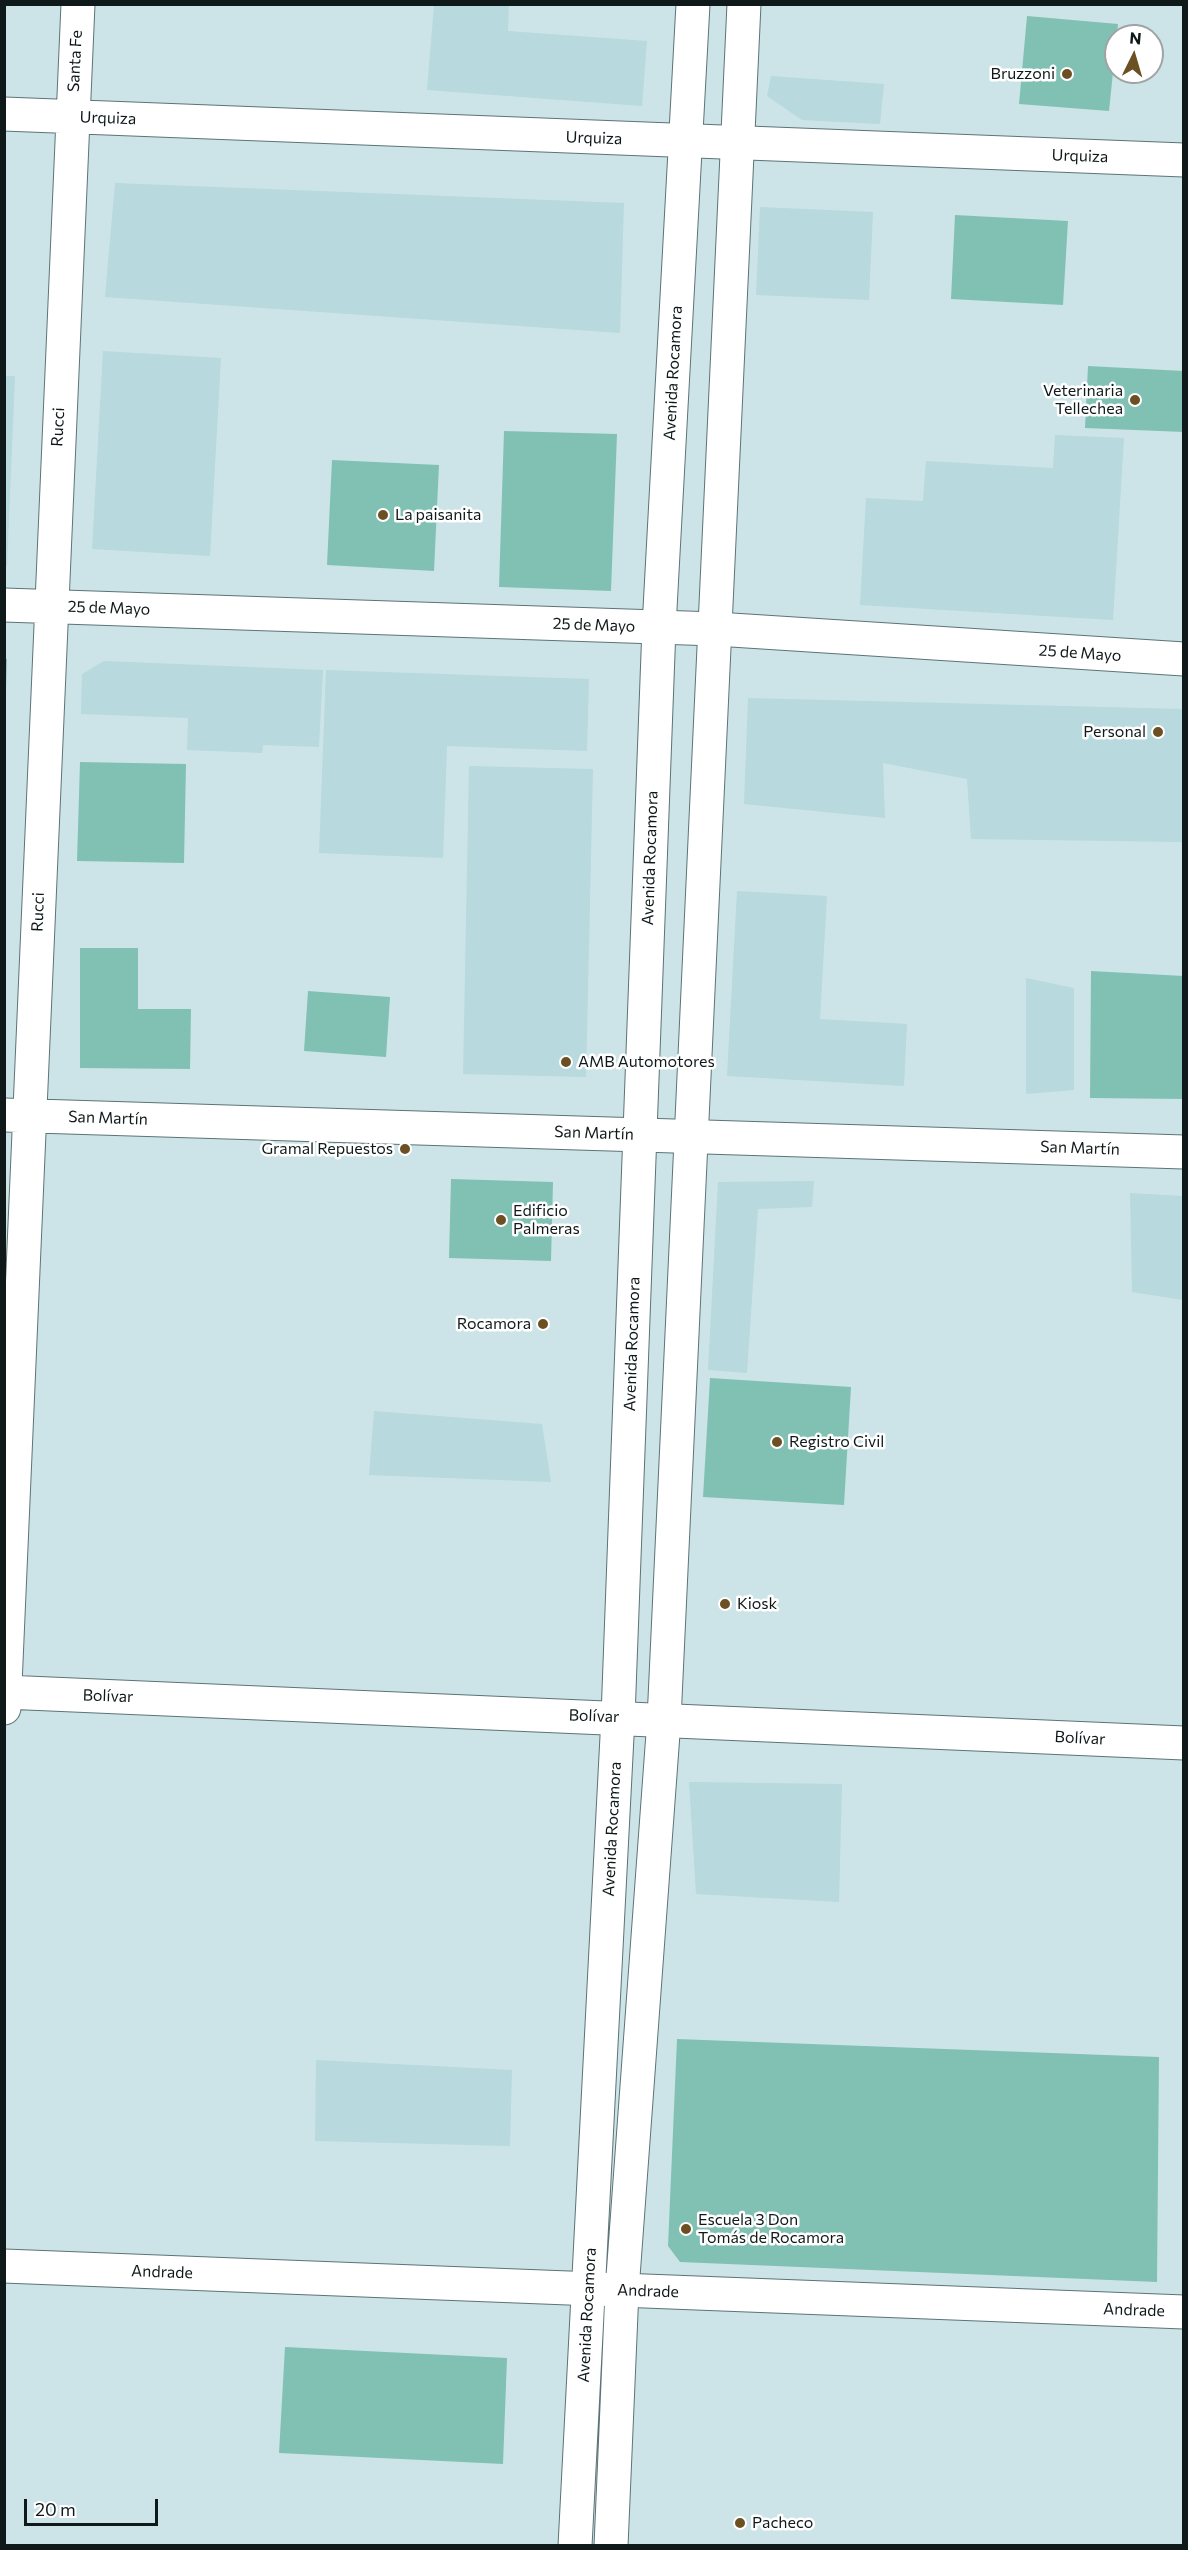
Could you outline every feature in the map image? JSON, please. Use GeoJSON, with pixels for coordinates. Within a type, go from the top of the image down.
{"type":"FeatureCollection","features":[{"type":"Feature","properties":{"kind":"street","name":"Santa Fe"},"geometry":{"type":"LineString","coordinates":[[72,117],[78,4]]}},
{"type":"Feature","properties":{"kind":"street","name":"Avenida Rocamora"},"geometry":{"type":"LineString","coordinates":[[575,2546],[618,1717],[659,627],[693,4]]}},
{"type":"Feature","properties":{"kind":"street","name":"Avenida Rocamora"},"geometry":{"type":"LineString","coordinates":[[611,2546],[622,2290],[664,1720],[744,4]]}},
{"type":"Feature","properties":{"kind":"street","name":"Urquiza"},"geometry":{"type":"LineString","coordinates":[[4,114],[1184,160]]}},
{"type":"Feature","properties":{"kind":"street","name":"Rucci"},"geometry":{"type":"LineString","coordinates":[[4,1708],[17,1115],[50,606],[72,117]]}},
{"type":"Feature","properties":{"kind":"street","name":"25 de Mayo"},"geometry":{"type":"LineString","coordinates":[[4,604],[716,629],[1184,659]]}},
{"type":"Feature","properties":{"kind":"street","name":"San Martín"},"geometry":{"type":"LineString","coordinates":[[17,1115],[1184,1152]]}},
{"type":"Feature","properties":{"kind":"street","name":"Bolívar"},"geometry":{"type":"LineString","coordinates":[[5,1692],[1184,1743]]}},
{"type":"Feature","properties":{"kind":"street","name":"Andrade"},"geometry":{"type":"LineString","coordinates":[[4,2266],[1184,2312]]}},
{"type":"Feature","properties":{"kind":"shaded area"},"geometry":{"type":"Polygon","coordinates":[[[434,5],[509,5],[508,31],[647,41],[642,106],[427,90],[434,5]]]}},
{"type":"Feature","properties":{"kind":"shaded area"},"geometry":{"type":"Polygon","coordinates":[[[771,76],[884,84],[880,124],[802,120],[767,96],[771,76]]]}},
{"type":"Feature","properties":{"kind":"shaded area"},"geometry":{"type":"Polygon","coordinates":[[[115,183],[624,203],[620,333],[105,297],[115,183]]]}},
{"type":"Feature","properties":{"kind":"shaded area"},"geometry":{"type":"Polygon","coordinates":[[[760,207],[873,212],[869,300],[756,295],[760,207]]]}},
{"type":"Feature","properties":{"kind":"shaded area"},"geometry":{"type":"Polygon","coordinates":[[[103,351],[221,358],[210,556],[92,549],[103,351]]]}},
{"type":"Feature","properties":{"kind":"shaded area"},"geometry":{"type":"Polygon","coordinates":[[[5,376],[15,376],[7,566],[4,566],[5,376]]]}},
{"type":"Feature","properties":{"kind":"shaded area"},"geometry":{"type":"Polygon","coordinates":[[[1055,435],[1124,438],[1113,620],[860,605],[866,498],[923,501],[926,461],[1053,468],[1055,435]]]}},
{"type":"Feature","properties":{"kind":"shaded area"},"geometry":{"type":"Polygon","coordinates":[[[104,661],[323,670],[319,747],[263,745],[262,753],[187,750],[188,718],[81,714],[82,674],[104,661]]]}},
{"type":"Feature","properties":{"kind":"shaded area"},"geometry":{"type":"Polygon","coordinates":[[[326,670],[589,679],[587,751],[447,746],[443,858],[319,853],[326,670]]]}},
{"type":"Feature","properties":{"kind":"shaded area"},"geometry":{"type":"Polygon","coordinates":[[[748,698],[1183,709],[1183,842],[971,839],[967,779],[883,763],[885,818],[744,804],[748,698]]]}},
{"type":"Feature","properties":{"kind":"shaded area"},"geometry":{"type":"Polygon","coordinates":[[[469,766],[593,769],[586,1077],[463,1074],[469,766]]]}},
{"type":"Feature","properties":{"kind":"shaded area"},"geometry":{"type":"Polygon","coordinates":[[[737,891],[827,896],[820,1019],[907,1024],[904,1086],[727,1076],[737,891]]]}},
{"type":"Feature","properties":{"kind":"shaded area"},"geometry":{"type":"Polygon","coordinates":[[[1026,978],[1074,988],[1074,1090],[1026,1094],[1026,978]]]}},
{"type":"Feature","properties":{"kind":"shaded area"},"geometry":{"type":"Polygon","coordinates":[[[814,1181],[812,1207],[758,1209],[747,1373],[708,1370],[718,1182],[814,1181]]]}},
{"type":"Feature","properties":{"kind":"shaded area"},"geometry":{"type":"Polygon","coordinates":[[[1130,1193],[1183,1196],[1183,1300],[1132,1292],[1130,1193]]]}},
{"type":"Feature","properties":{"kind":"shaded area"},"geometry":{"type":"Polygon","coordinates":[[[374,1411],[542,1424],[551,1482],[369,1475],[374,1411]]]}},
{"type":"Feature","properties":{"kind":"shaded area"},"geometry":{"type":"Polygon","coordinates":[[[689,1782],[842,1784],[839,1902],[696,1894],[689,1782]]]}},
{"type":"Feature","properties":{"kind":"shaded area"},"geometry":{"type":"Polygon","coordinates":[[[316,2060],[512,2070],[510,2146],[315,2141],[316,2060]]]}},
{"type":"Feature","properties":{"kind":"building","name":"Bruzzoni"},"geometry":{"type":"Polygon","coordinates":[[[1027,16],[1118,24],[1104,24],[1104,84],[1112,84],[1109,111],[1019,104],[1027,16]]]}},
{"type":"Feature","properties":{"kind":"building"},"geometry":{"type":"Polygon","coordinates":[[[955,215],[1068,221],[1063,305],[951,299],[955,215]]]}},
{"type":"Feature","properties":{"kind":"building","name":"Veterinaria Tellechea"},"geometry":{"type":"Polygon","coordinates":[[[1088,366],[1184,371],[1184,432],[1085,428],[1088,366]]]}},
{"type":"Feature","properties":{"kind":"building"},"geometry":{"type":"Polygon","coordinates":[[[504,431],[617,434],[611,591],[499,587],[504,431]]]}},
{"type":"Feature","properties":{"kind":"building","name":"La paisanita"},"geometry":{"type":"Polygon","coordinates":[[[332,460],[439,465],[434,571],[327,565],[332,460]]]}},
{"type":"Feature","properties":{"kind":"building"},"geometry":{"type":"Polygon","coordinates":[[[4,659],[7,659],[6,689],[4,689],[4,659]]]}},
{"type":"Feature","properties":{"kind":"building"},"geometry":{"type":"Polygon","coordinates":[[[80,762],[186,764],[184,863],[77,861],[80,762]]]}},
{"type":"Feature","properties":{"kind":"building"},"geometry":{"type":"Polygon","coordinates":[[[80,948],[138,948],[138,1009],[191,1009],[190,1069],[80,1068],[80,948]]]}},
{"type":"Feature","properties":{"kind":"building"},"geometry":{"type":"Polygon","coordinates":[[[1091,971],[1184,976],[1184,1099],[1090,1098],[1091,971]]]}},
{"type":"Feature","properties":{"kind":"building"},"geometry":{"type":"Polygon","coordinates":[[[308,991],[390,997],[386,1057],[304,1051],[308,991]]]}},
{"type":"Feature","properties":{"kind":"building","name":"Edificio Palmeras"},"geometry":{"type":"Polygon","coordinates":[[[451,1179],[553,1182],[551,1261],[449,1258],[451,1179]]]}},
{"type":"Feature","properties":{"kind":"building","name":"Registro Civil"},"geometry":{"type":"Polygon","coordinates":[[[710,1378],[851,1387],[844,1505],[703,1497],[710,1378]]]}},
{"type":"Feature","properties":{"kind":"building"},"geometry":{"type":"Polygon","coordinates":[[[677,2039],[1159,2057],[1157,2282],[680,2262],[668,2246],[677,2039]]]}},
{"type":"Feature","properties":{"kind":"building"},"geometry":{"type":"Polygon","coordinates":[[[285,2347],[507,2358],[503,2464],[279,2453],[285,2347]]]}},
{"type":"Feature","properties":{"kind":"place","name":"Bruzzoni"},"geometry":{"type":"Point","coordinates":[1067,74]}},
{"type":"Feature","properties":{"kind":"place","name":"Veterinaria Tellechea"},"geometry":{"type":"Point","coordinates":[1135,400]}},
{"type":"Feature","properties":{"kind":"place","name":"La paisanita"},"geometry":{"type":"Point","coordinates":[383,515]}},
{"type":"Feature","properties":{"kind":"place","name":"Personal"},"geometry":{"type":"Point","coordinates":[1158,732]}},
{"type":"Feature","properties":{"kind":"place","name":"AMB Automotores"},"geometry":{"type":"Point","coordinates":[566,1062]}},
{"type":"Feature","properties":{"kind":"place","name":"Gramal Repuestos"},"geometry":{"type":"Point","coordinates":[405,1149]}},
{"type":"Feature","properties":{"kind":"place","name":"Edificio Palmeras"},"geometry":{"type":"Point","coordinates":[501,1220]}},
{"type":"Feature","properties":{"kind":"place","name":"Rocamora"},"geometry":{"type":"Point","coordinates":[543,1324]}},
{"type":"Feature","properties":{"kind":"place","name":"Registro Civil"},"geometry":{"type":"Point","coordinates":[777,1442]}},
{"type":"Feature","properties":{"kind":"place","name":"Kiosk"},"geometry":{"type":"Point","coordinates":[725,1604]}},
{"type":"Feature","properties":{"kind":"place","name":"Escuela 3 Don Tomás de Rocamora"},"geometry":{"type":"Point","coordinates":[686,2229]}},
{"type":"Feature","properties":{"kind":"place","name":"Pacheco"},"geometry":{"type":"Point","coordinates":[740,2523]}}]}
